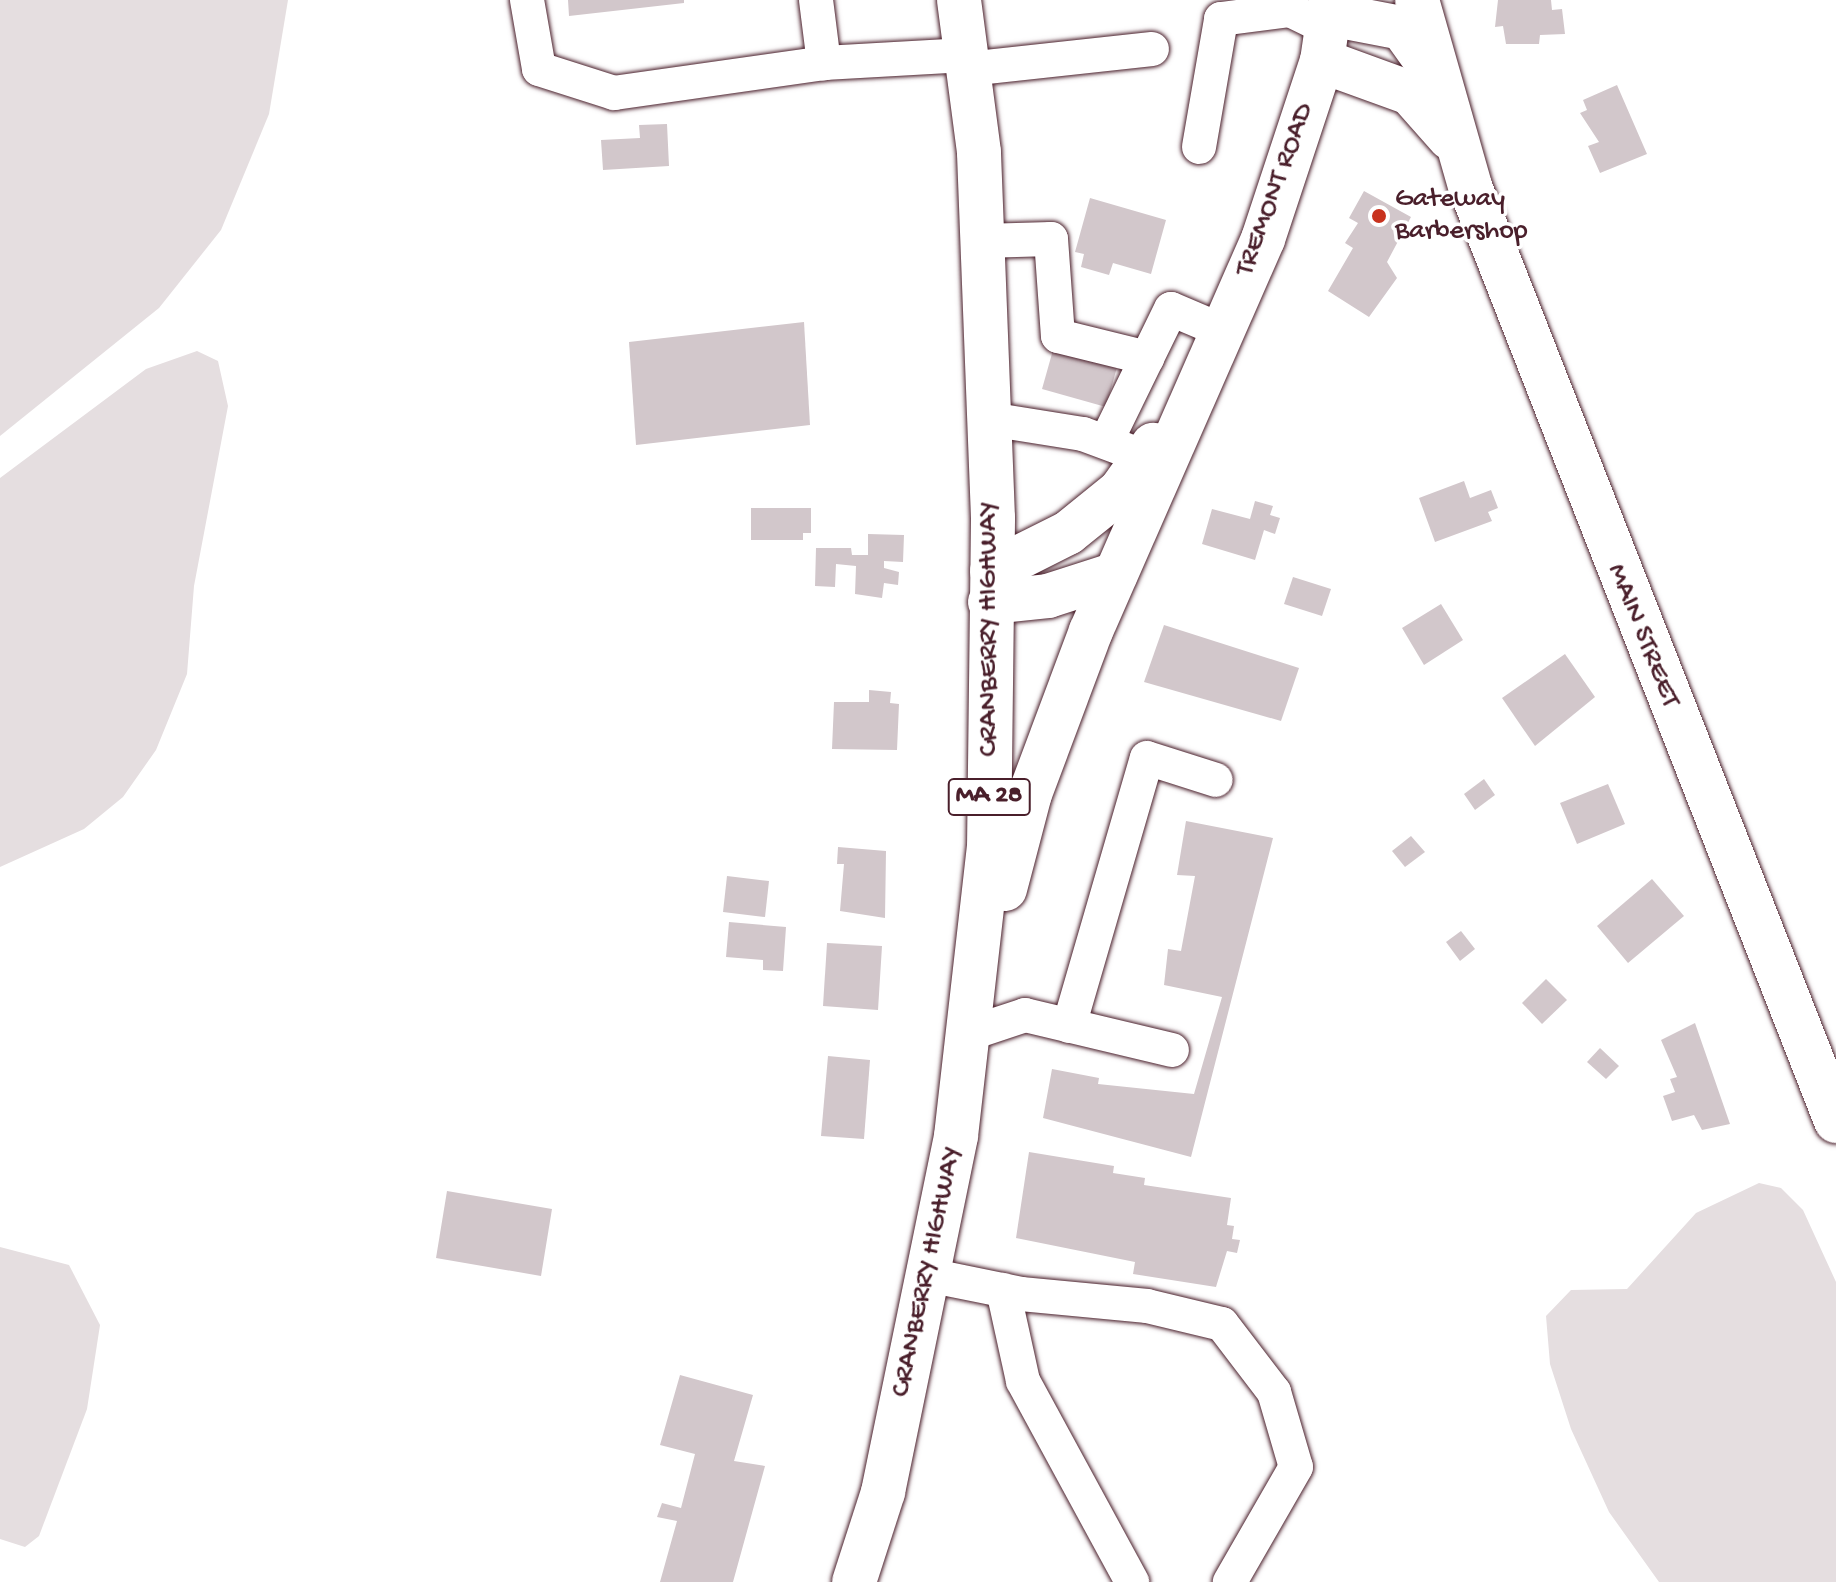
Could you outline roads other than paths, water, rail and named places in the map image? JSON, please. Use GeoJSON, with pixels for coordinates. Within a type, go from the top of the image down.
{"type":"FeatureCollection","features":[{"type":"Feature","properties":{"kind":"main road","name":"CRANBERRY HIGHWAY"},"geometry":{"type":"LineString","coordinates":[[855,1581],[883,1492],[956,1136],[989,848],[989,419],[982,241],[959,0]]}},
{"type":"Feature","properties":{"kind":"main road","name":"MAIN STREET"},"geometry":{"type":"LineString","coordinates":[[1417,0],[1458,147],[1605,544],[1836,1121]]}},
{"type":"Feature","properties":{"kind":"main road","name":"MAIN STREET"},"geometry":{"type":"LineString","coordinates":[[1327,26],[1402,28],[1436,75]]}},
{"type":"Feature","properties":{"kind":"main road","name":"MAIN STREET"},"geometry":{"type":"LineString","coordinates":[[1327,26],[1410,93],[1458,147]]}},
{"type":"Feature","properties":{"kind":"main road","name":"TREMONT ROAD"},"geometry":{"type":"LineString","coordinates":[[968,1028],[1030,794],[1116,574],[1263,239],[1327,26]]}},
{"type":"Feature","properties":{"kind":"main road","name":"TREMONT ROAD"},"geometry":{"type":"LineString","coordinates":[[991,586],[1068,533],[1120,491],[1125,450],[1203,375]]}},
{"type":"Feature","properties":{"kind":"main road"},"geometry":{"type":"LineString","coordinates":[[991,586],[1048,596],[1116,574]]}},
{"type":"Feature","properties":{"kind":"lane"},"geometry":{"type":"LineString","coordinates":[[527,0],[539,69],[614,93],[824,63],[967,62],[1152,49]]}},
{"type":"Feature","properties":{"kind":"lane"},"geometry":{"type":"LineString","coordinates":[[816,0],[824,63]]}},
{"type":"Feature","properties":{"kind":"lane"},"geometry":{"type":"LineString","coordinates":[[1199,147],[1221,19],[1290,10],[1327,26]]}},
{"type":"Feature","properties":{"kind":"lane"},"geometry":{"type":"LineString","coordinates":[[982,241],[1051,239],[1058,336],[1147,358]]}},
{"type":"Feature","properties":{"kind":"lane"},"geometry":{"type":"LineString","coordinates":[[989,419],[1125,450],[1147,358],[1171,309],[1223,331]]}},
{"type":"Feature","properties":{"kind":"lane"},"geometry":{"type":"LineString","coordinates":[[1069,1026],[1147,758],[1216,780]]}},
{"type":"Feature","properties":{"kind":"lane"},"geometry":{"type":"LineString","coordinates":[[968,1028],[1025,1015],[1172,1050]]}},
{"type":"Feature","properties":{"kind":"lane"},"geometry":{"type":"LineString","coordinates":[[928,1275],[1003,1290],[1147,1306],[1222,1324],[1274,1392],[1296,1467],[1230,1582]]}},
{"type":"Feature","properties":{"kind":"lane"},"geometry":{"type":"LineString","coordinates":[[1003,1290],[1023,1381],[1132,1582]]}},
{"type":"Feature","properties":{"kind":"place","name":"Gateway Barbershop"},"geometry":{"type":"Point","coordinates":[1379,216]}}]}
